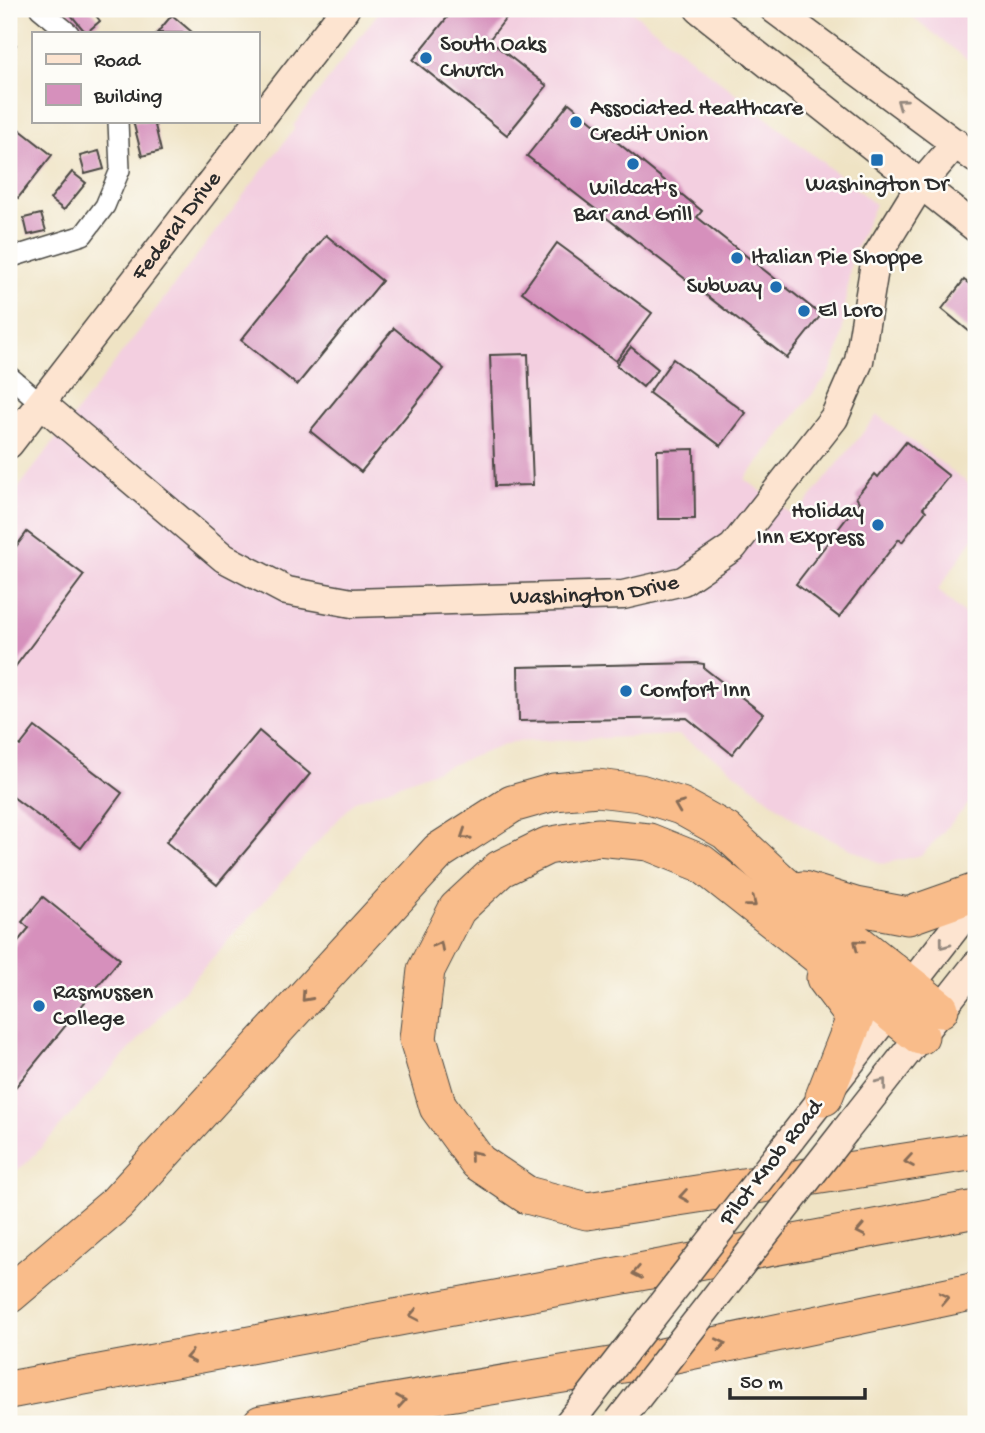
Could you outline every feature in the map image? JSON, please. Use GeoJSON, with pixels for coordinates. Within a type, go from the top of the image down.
{"type":"FeatureCollection","features":[{"type":"Feature","properties":{"kind":"highway"},"geometry":{"type":"LineString","coordinates":[[9,1295],[116,1204],[439,851],[512,804],[554,792],[597,788],[640,793],[681,806],[726,831],[901,1000]]}},
{"type":"Feature","properties":{"kind":"highway"},"geometry":{"type":"LineString","coordinates":[[930,1022],[901,1000],[792,935],[701,863],[649,842],[598,837],[547,846],[500,869],[457,909],[426,970],[418,1039],[438,1107],[478,1163],[527,1195],[587,1211],[976,1151]]}},
{"type":"Feature","properties":{"kind":"highway"},"geometry":{"type":"LineString","coordinates":[[783,884],[855,906],[908,916],[976,892]]}},
{"type":"Feature","properties":{"kind":"highway"},"geometry":{"type":"LineString","coordinates":[[792,935],[855,1018],[824,1097]]}},
{"type":"Feature","properties":{"kind":"highway"},"geometry":{"type":"LineString","coordinates":[[9,1391],[976,1209]]}},
{"type":"Feature","properties":{"kind":"highway"},"geometry":{"type":"LineString","coordinates":[[261,1424],[647,1360],[976,1291]]}},
{"type":"Feature","properties":{"kind":"street"},"geometry":{"type":"LineString","coordinates":[[40,9],[68,32]]}},
{"type":"Feature","properties":{"kind":"street","name":"Federal Drive"},"geometry":{"type":"LineString","coordinates":[[259,120],[345,9]]}},
{"type":"Feature","properties":{"kind":"street"},"geometry":{"type":"LineString","coordinates":[[699,9],[976,228]]}},
{"type":"Feature","properties":{"kind":"street"},"geometry":{"type":"LineString","coordinates":[[774,9],[966,151]]}},
{"type":"Feature","properties":{"kind":"street"},"geometry":{"type":"LineString","coordinates":[[9,258],[83,235],[105,206],[120,170],[118,122]]}},
{"type":"Feature","properties":{"kind":"street","name":"Federal Drive"},"geometry":{"type":"LineString","coordinates":[[9,444],[258,122]]}},
{"type":"Feature","properties":{"kind":"street","name":"Washington Drive"},"geometry":{"type":"LineString","coordinates":[[41,403],[224,558],[287,591],[352,603],[511,599],[623,595],[683,581],[733,547],[834,418],[859,361],[876,257],[921,184],[966,151]]}},
{"type":"Feature","properties":{"kind":"street"},"geometry":{"type":"LineString","coordinates":[[9,376],[41,403]]}},
{"type":"Feature","properties":{"kind":"street","name":"Pilot Knob Road"},"geometry":{"type":"LineString","coordinates":[[568,1424],[976,901]]}},
{"type":"Feature","properties":{"kind":"street","name":"Pilot Knob Road"},"geometry":{"type":"LineString","coordinates":[[618,1423],[976,965]]}},
{"type":"Feature","properties":{"kind":"shaded area"},"geometry":{"type":"Polygon","coordinates":[[[381,9],[629,9],[875,204],[851,260],[841,343],[830,372],[745,479],[795,517],[877,415],[976,489],[976,534],[938,590],[976,625],[976,796],[922,855],[882,864],[803,826],[720,761],[678,735],[512,742],[355,801],[28,1162],[9,1176],[9,500],[295,128],[293,126],[381,9]]]}},
{"type":"Feature","properties":{"kind":"shaded area"},"geometry":{"type":"Polygon","coordinates":[[[902,9],[976,9],[976,66],[902,9]]]}},
{"type":"Feature","properties":{"kind":"building"},"geometry":{"type":"Polygon","coordinates":[[[66,9],[91,9],[100,21],[85,32],[66,9]]]}},
{"type":"Feature","properties":{"kind":"building"},"geometry":{"type":"Polygon","coordinates":[[[454,9],[513,9],[489,40],[547,86],[507,135],[413,60],[454,9]]]}},
{"type":"Feature","properties":{"kind":"building"},"geometry":{"type":"Polygon","coordinates":[[[172,15],[192,32],[158,32],[172,15]]]}},
{"type":"Feature","properties":{"kind":"building"},"geometry":{"type":"Polygon","coordinates":[[[9,39],[16,45],[9,54],[9,39]]]}},
{"type":"Feature","properties":{"kind":"building"},"geometry":{"type":"Polygon","coordinates":[[[569,103],[702,211],[697,217],[821,315],[787,358],[527,156],[569,103]]]}},
{"type":"Feature","properties":{"kind":"building"},"geometry":{"type":"Polygon","coordinates":[[[133,122],[154,122],[161,151],[142,156],[133,122]]]}},
{"type":"Feature","properties":{"kind":"building"},"geometry":{"type":"Polygon","coordinates":[[[15,126],[52,155],[18,198],[9,191],[9,135],[15,126]]]}},
{"type":"Feature","properties":{"kind":"building"},"geometry":{"type":"Polygon","coordinates":[[[99,151],[104,169],[85,174],[80,156],[99,151]]]}},
{"type":"Feature","properties":{"kind":"building"},"geometry":{"type":"Polygon","coordinates":[[[72,172],[86,183],[64,210],[50,199],[72,172]]]}},
{"type":"Feature","properties":{"kind":"building"},"geometry":{"type":"Polygon","coordinates":[[[41,214],[46,231],[28,235],[24,218],[41,214]]]}},
{"type":"Feature","properties":{"kind":"building"},"geometry":{"type":"Polygon","coordinates":[[[326,235],[382,281],[297,385],[241,340],[326,235]]]}},
{"type":"Feature","properties":{"kind":"building"},"geometry":{"type":"Polygon","coordinates":[[[557,243],[652,313],[616,361],[522,292],[557,243]]]}},
{"type":"Feature","properties":{"kind":"building"},"geometry":{"type":"Polygon","coordinates":[[[964,280],[976,289],[976,337],[942,309],[964,280]]]}},
{"type":"Feature","properties":{"kind":"building"},"geometry":{"type":"Polygon","coordinates":[[[394,328],[444,369],[361,472],[310,431],[394,328]]]}},
{"type":"Feature","properties":{"kind":"building"},"geometry":{"type":"Polygon","coordinates":[[[631,347],[658,369],[643,387],[616,365],[631,347]]]}},
{"type":"Feature","properties":{"kind":"building"},"geometry":{"type":"Polygon","coordinates":[[[528,354],[533,485],[495,486],[490,355],[528,354]]]}},
{"type":"Feature","properties":{"kind":"building"},"geometry":{"type":"Polygon","coordinates":[[[673,359],[746,413],[721,446],[649,393],[673,359]]]}},
{"type":"Feature","properties":{"kind":"building","name":"Holiday Inn Express"},"geometry":{"type":"Polygon","coordinates":[[[906,442],[949,476],[923,508],[926,511],[902,542],[899,539],[839,617],[796,584],[859,502],[856,497],[875,474],[878,477],[906,442]]]}},
{"type":"Feature","properties":{"kind":"building"},"geometry":{"type":"Polygon","coordinates":[[[694,449],[695,519],[658,519],[657,450],[694,449]]]}},
{"type":"Feature","properties":{"kind":"building"},"geometry":{"type":"Polygon","coordinates":[[[27,532],[84,575],[9,675],[9,556],[27,532]]]}},
{"type":"Feature","properties":{"kind":"building","name":"Comfort Inn"},"geometry":{"type":"Polygon","coordinates":[[[704,664],[704,668],[763,714],[732,754],[687,718],[519,721],[518,667],[704,664]]]}},
{"type":"Feature","properties":{"kind":"building"},"geometry":{"type":"Polygon","coordinates":[[[35,727],[122,793],[81,848],[9,794],[9,738],[20,746],[35,727]]]}},
{"type":"Feature","properties":{"kind":"building"},"geometry":{"type":"Polygon","coordinates":[[[259,731],[310,774],[217,885],[166,842],[259,731]]]}},
{"type":"Feature","properties":{"kind":"building"},"geometry":{"type":"Polygon","coordinates":[[[43,897],[120,959],[9,1095],[9,966],[14,959],[9,952],[29,928],[22,922],[43,897]]]}},
{"type":"Feature","properties":{"kind":"place","name":"South Oaks Church"},"geometry":{"type":"Point","coordinates":[426,58]}},
{"type":"Feature","properties":{"kind":"place","name":"Associated Healthcare Credit Union"},"geometry":{"type":"Point","coordinates":[576,122]}},
{"type":"Feature","properties":{"kind":"place","name":"Washington Dr"},"geometry":{"type":"Point","coordinates":[877,160]}},
{"type":"Feature","properties":{"kind":"place","name":"Wildcat's Bar and Grill"},"geometry":{"type":"Point","coordinates":[633,164]}},
{"type":"Feature","properties":{"kind":"place","name":"Italian Pie Shoppe"},"geometry":{"type":"Point","coordinates":[737,258]}},
{"type":"Feature","properties":{"kind":"place","name":"Subway"},"geometry":{"type":"Point","coordinates":[776,287]}},
{"type":"Feature","properties":{"kind":"place","name":"El Loro"},"geometry":{"type":"Point","coordinates":[804,311]}},
{"type":"Feature","properties":{"kind":"place","name":"Holiday Inn Express"},"geometry":{"type":"Point","coordinates":[878,525]}},
{"type":"Feature","properties":{"kind":"place","name":"Comfort Inn"},"geometry":{"type":"Point","coordinates":[626,691]}},
{"type":"Feature","properties":{"kind":"place","name":"Rasmussen College"},"geometry":{"type":"Point","coordinates":[39,1006]}}]}
